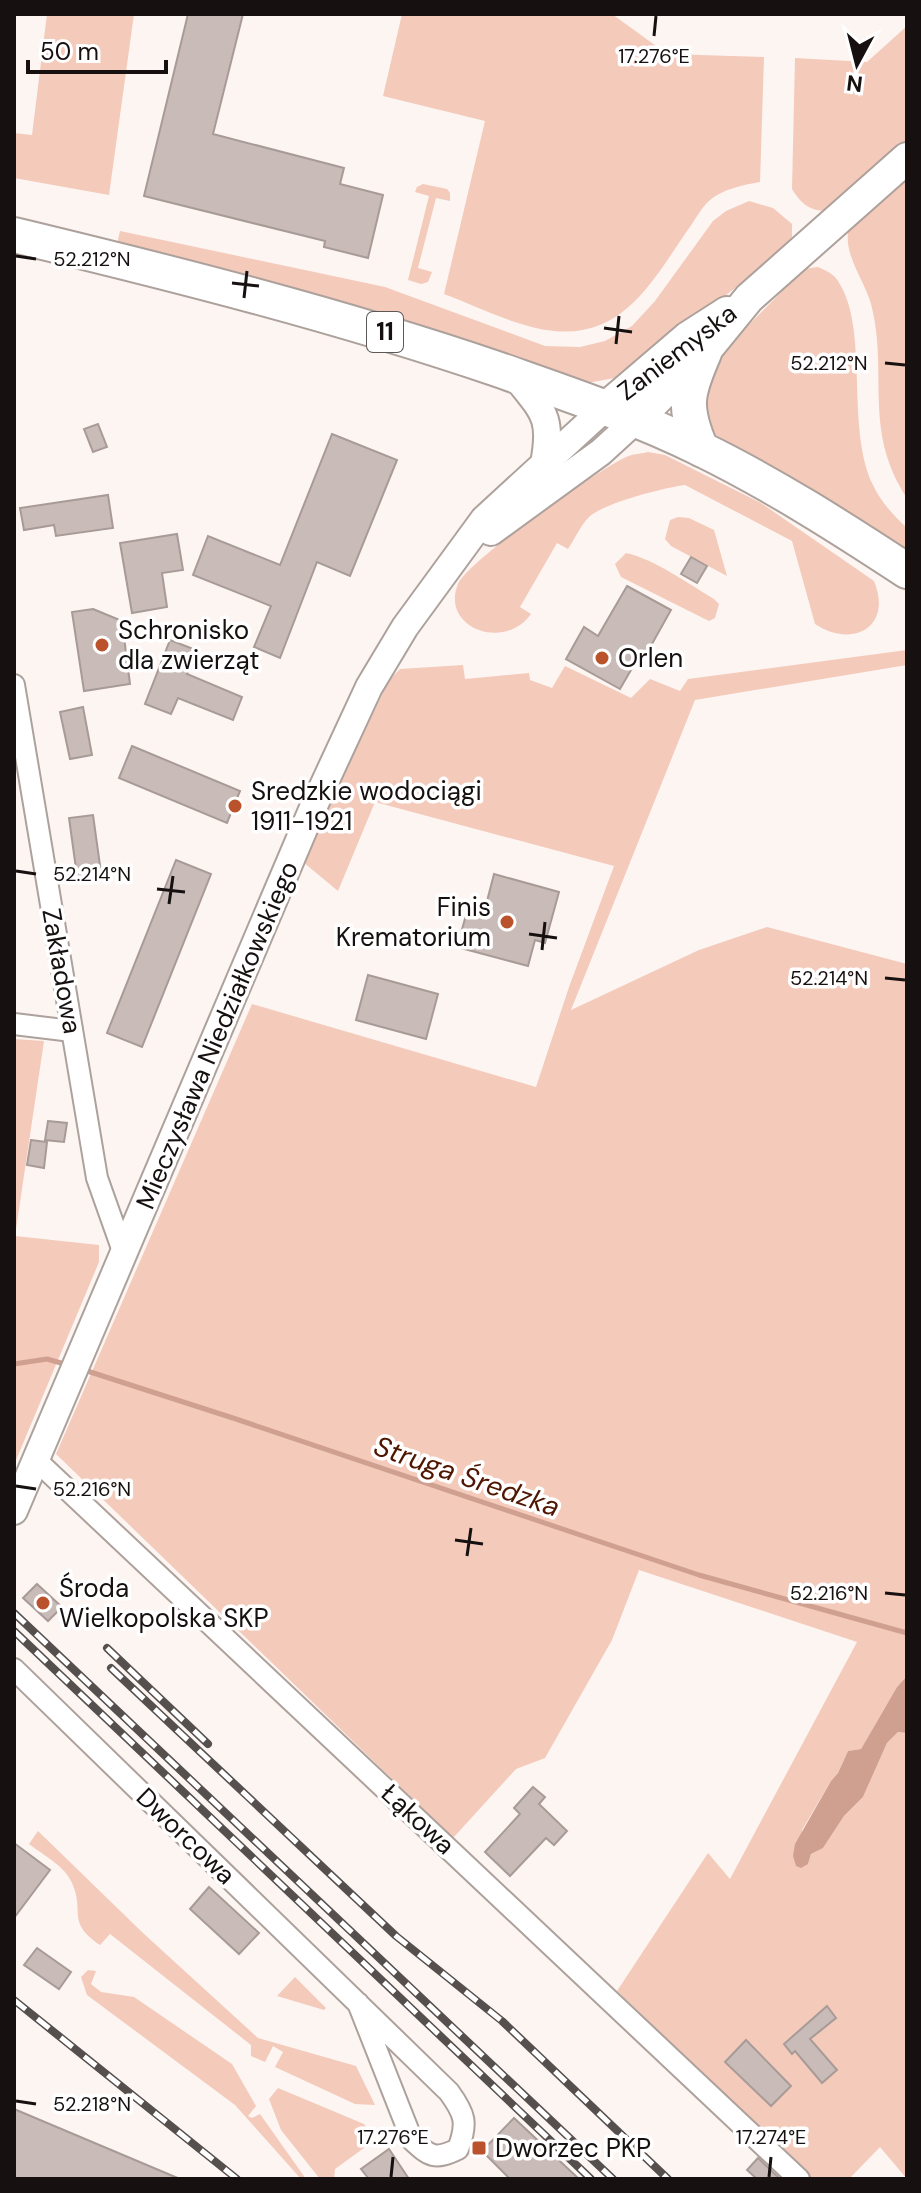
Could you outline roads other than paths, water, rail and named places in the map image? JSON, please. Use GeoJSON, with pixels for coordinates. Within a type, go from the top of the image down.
{"type":"FeatureCollection","features":[{"type":"Feature","properties":{"kind":"highway","name":"11"},"geometry":{"type":"LineString","coordinates":[[14,235],[269,299],[405,338],[621,414],[701,449],[806,508],[907,571]]}},
{"type":"Feature","properties":{"kind":"highway"},"geometry":{"type":"LineString","coordinates":[[701,449],[689,422],[689,388],[704,353]]}},
{"type":"Feature","properties":{"kind":"main road","name":"Zaniemyska"},"geometry":{"type":"LineString","coordinates":[[621,414],[688,337],[749,298],[907,158]]}},
{"type":"Feature","properties":{"kind":"main road","name":"Zaniemyska"},"geometry":{"type":"LineString","coordinates":[[621,414],[704,353],[749,298]]}},
{"type":"Feature","properties":{"kind":"street"},"geometry":{"type":"LineString","coordinates":[[515,376],[547,420],[549,431],[544,464]]}},
{"type":"Feature","properties":{"kind":"street","name":"Mieczysława Niedziałkowskiego"},"geometry":{"type":"LineString","coordinates":[[36,1460],[348,730],[387,656],[452,560],[484,519],[544,464],[621,414]]}},
{"type":"Feature","properties":{"kind":"street","name":"Mieczysława Niedziałkowskiego"},"geometry":{"type":"LineString","coordinates":[[452,560],[601,452],[621,414]]}},
{"type":"Feature","properties":{"kind":"street","name":"Zakładowa"},"geometry":{"type":"LineString","coordinates":[[14,685],[97,1178],[124,1254]]}},
{"type":"Feature","properties":{"kind":"street"},"geometry":{"type":"LineString","coordinates":[[14,1024],[72,1031]]}},
{"type":"Feature","properties":{"kind":"street"},"geometry":{"type":"LineString","coordinates":[[14,1511],[36,1460]]}},
{"type":"Feature","properties":{"kind":"street","name":"Łąkowa"},"geometry":{"type":"LineString","coordinates":[[36,1460],[799,2179]]}},
{"type":"Feature","properties":{"kind":"street","name":"Dworcowa"},"geometry":{"type":"LineString","coordinates":[[14,1669],[358,2003],[449,2092],[462,2110],[465,2131],[458,2149],[443,2157],[427,2155],[412,2140],[358,2003]]}},
{"type":"Feature","properties":{"kind":"waterway","name":"Struga Średzka"},"geometry":{"type":"LineString","coordinates":[[14,1364],[47,1359],[68,1365]]}},
{"type":"Feature","properties":{"kind":"waterway","name":"Struga Średzka"},"geometry":{"type":"LineString","coordinates":[[81,1369],[699,1575],[907,1633]]}},
{"type":"Feature","properties":{"kind":"railway"},"geometry":{"type":"LineString","coordinates":[[14,1613],[613,2179]]}},
{"type":"Feature","properties":{"kind":"railway"},"geometry":{"type":"LineString","coordinates":[[14,1631],[591,2179]]}},
{"type":"Feature","properties":{"kind":"railway"},"geometry":{"type":"LineString","coordinates":[[107,1648],[208,1744]]}},
{"type":"Feature","properties":{"kind":"railway"},"geometry":{"type":"LineString","coordinates":[[111,1668],[396,1936],[502,2021],[668,2179]]}},
{"type":"Feature","properties":{"kind":"railway"},"geometry":{"type":"LineString","coordinates":[[14,2000],[237,2179]]}},
{"type":"Feature","properties":{"kind":"place","name":"Schronisko dla zwierząt"},"geometry":{"type":"Point","coordinates":[102,645]}},
{"type":"Feature","properties":{"kind":"place","name":"Orlen"},"geometry":{"type":"Point","coordinates":[602,658]}},
{"type":"Feature","properties":{"kind":"place","name":"Sredzkie wodociągi 1911-1921"},"geometry":{"type":"Point","coordinates":[235,806]}},
{"type":"Feature","properties":{"kind":"place","name":"Finis Krematorium"},"geometry":{"type":"Point","coordinates":[507,922]}},
{"type":"Feature","properties":{"kind":"place","name":"Środa Wielkopolska SKP"},"geometry":{"type":"Point","coordinates":[43,1603]}},
{"type":"Feature","properties":{"kind":"place","name":"Dworzec PKP"},"geometry":{"type":"Point","coordinates":[479,2148]}}]}
